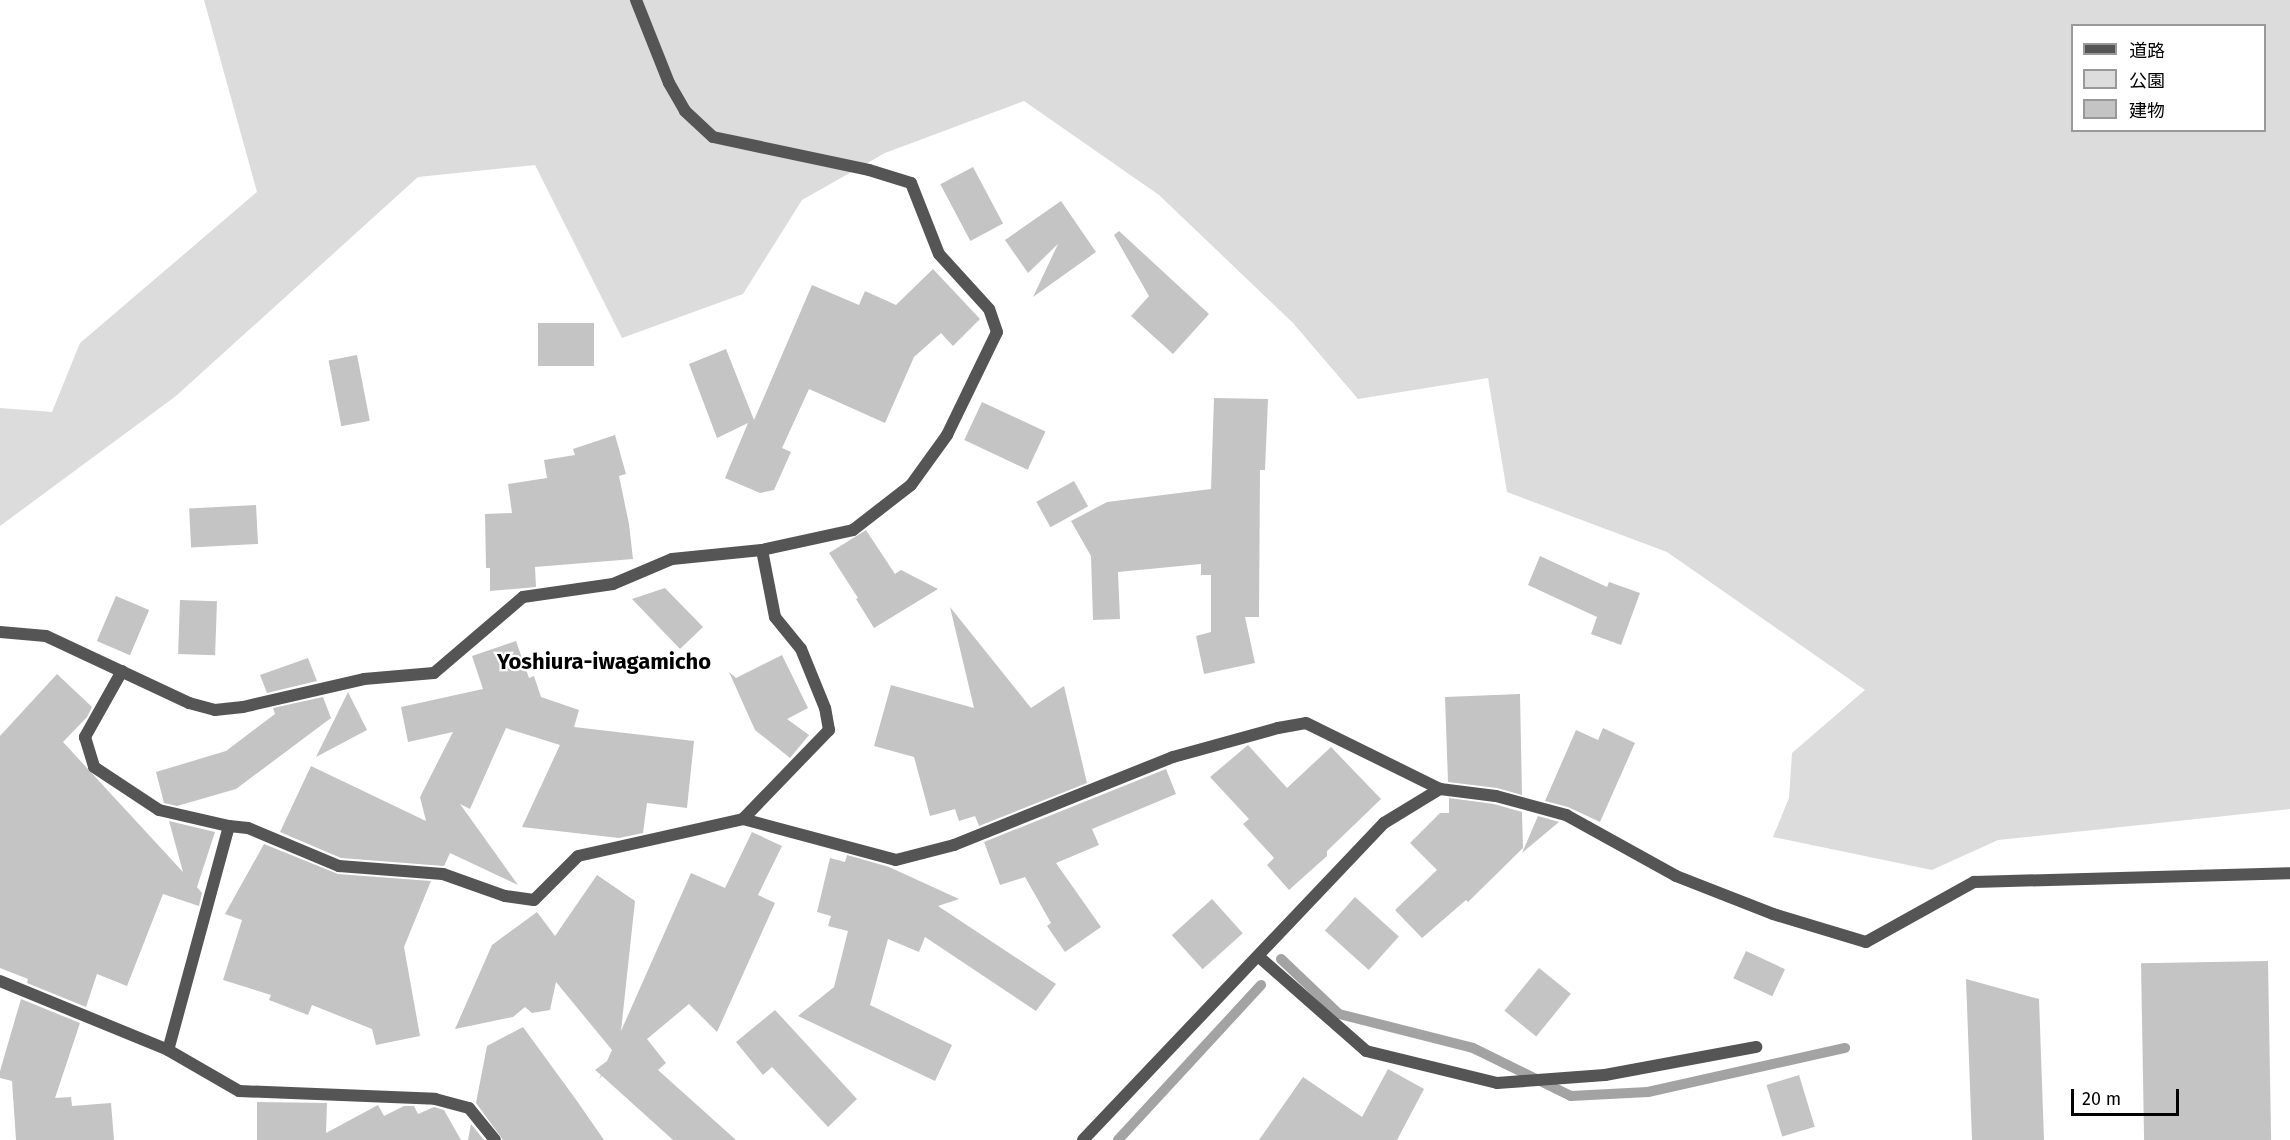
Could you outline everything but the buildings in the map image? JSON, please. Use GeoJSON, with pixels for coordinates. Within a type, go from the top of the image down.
{"type":"FeatureCollection","features":[{"type":"Feature","properties":{"kind":"street"},"geometry":{"type":"LineString","coordinates":[[0,632],[46,636],[189,703],[215,710],[243,707],[364,679],[434,673],[524,597],[614,584],[672,559],[762,550],[853,530],[911,484],[947,435],[997,332],[988,309],[939,254],[911,183],[869,170],[712,137],[685,111],[669,83],[636,0]]}},
{"type":"Feature","properties":{"kind":"street"},"geometry":{"type":"LineString","coordinates":[[743,819],[829,730],[825,708],[801,649],[775,617],[762,550]]}},
{"type":"Feature","properties":{"kind":"street"},"geometry":{"type":"LineString","coordinates":[[122,671],[85,737],[94,767],[159,810],[229,826],[248,828],[339,866],[442,874],[505,896],[534,900],[578,856],[743,819],[896,860],[954,845],[1173,758],[1278,728],[1306,723],[1440,789],[1496,796],[1566,815],[1676,876],[1773,914],[1866,942],[1974,882],[2290,873]]}},
{"type":"Feature","properties":{"kind":"street"},"geometry":{"type":"LineString","coordinates":[[1083,1140],[1384,823],[1440,789]]}},
{"type":"Feature","properties":{"kind":"street"},"geometry":{"type":"LineString","coordinates":[[168,1050],[229,826]]}},
{"type":"Feature","properties":{"kind":"street"},"geometry":{"type":"LineString","coordinates":[[1258,956],[1366,1050],[1497,1083],[1605,1075],[1756,1047]]}},
{"type":"Feature","properties":{"kind":"street"},"geometry":{"type":"LineString","coordinates":[[0,981],[168,1050],[239,1091],[435,1099],[470,1108],[495,1140]]}},
{"type":"Feature","properties":{"kind":"green space"},"geometry":{"type":"Polygon","coordinates":[[[204,0],[2290,0],[2290,809],[1998,840],[1932,870],[1773,837],[1789,798],[1792,753],[1865,690],[1667,552],[1507,492],[1488,378],[1358,399],[1293,323],[1159,195],[1024,101],[885,153],[802,200],[743,294],[622,338],[535,165],[418,177],[176,396],[0,526],[0,408],[52,412],[80,343],[257,192],[204,0]]]}},
{"type":"Feature","properties":{"kind":"waterway"},"geometry":{"type":"LineString","coordinates":[[1281,959],[1339,1014],[1473,1048],[1571,1096],[1648,1092],[1845,1048]]}},
{"type":"Feature","properties":{"kind":"waterway"},"geometry":{"type":"LineString","coordinates":[[1118,1140],[1261,985]]}},
{"type":"Feature","properties":{"kind":"district","name":"Yoshiura-iwagamicho"},"geometry":{"type":"Point","coordinates":[604,662]}}]}
